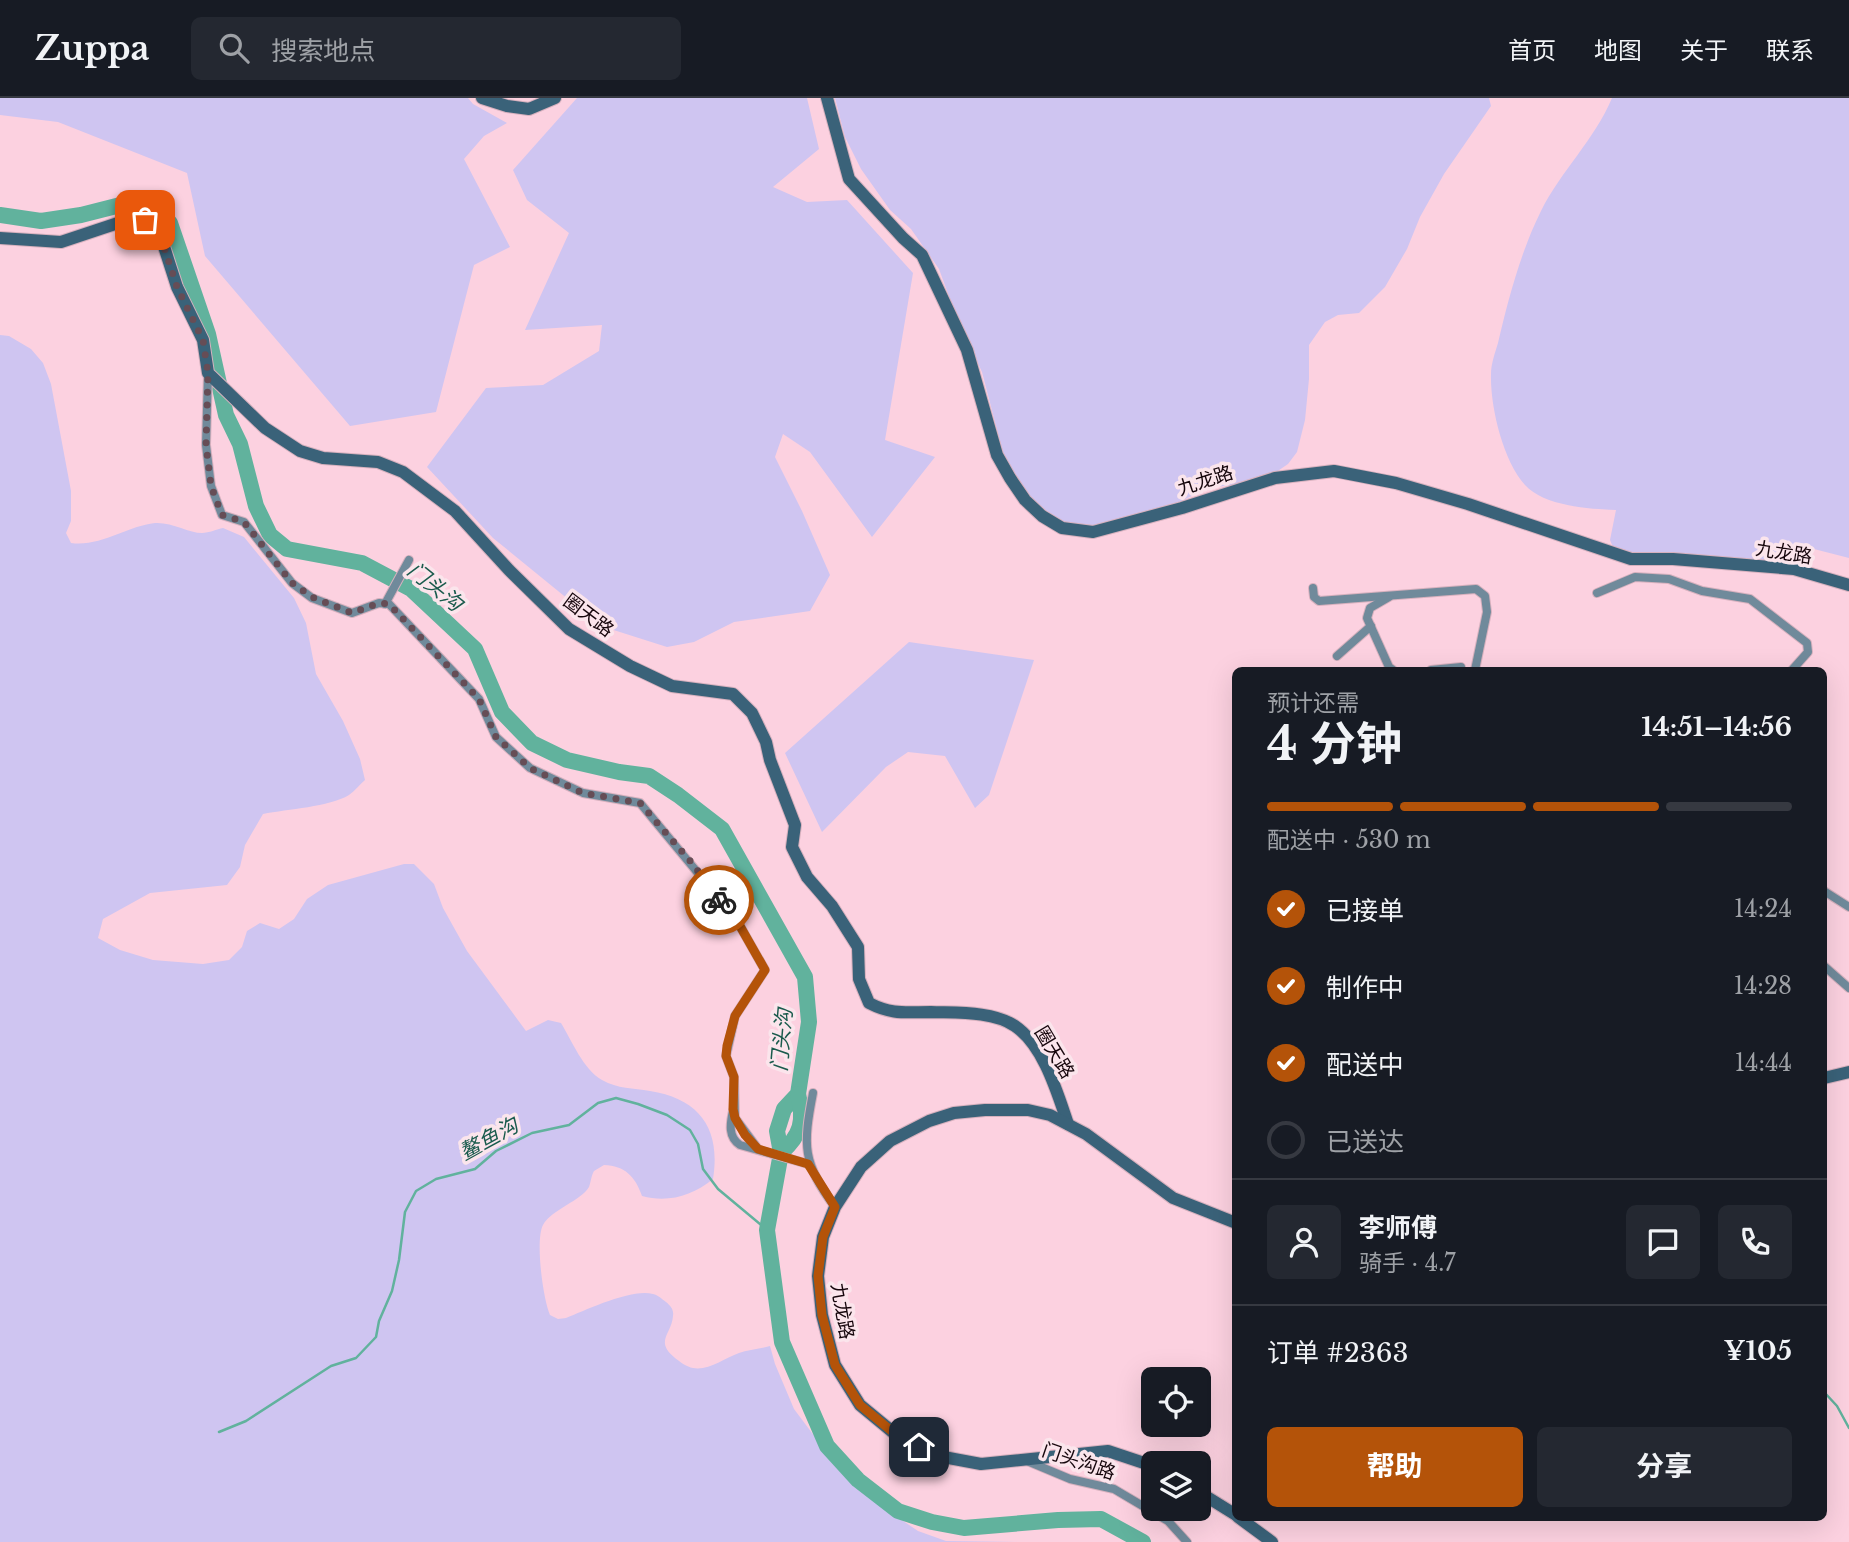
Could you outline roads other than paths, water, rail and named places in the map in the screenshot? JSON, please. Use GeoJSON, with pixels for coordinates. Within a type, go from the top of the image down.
{"type":"FeatureCollection","features":[{"type":"Feature","properties":{"kind":"street"},"geometry":{"type":"LineString","coordinates":[[482,98],[529,109],[555,98]]}},
{"type":"Feature","properties":{"kind":"street","name":"九龙路"},"geometry":{"type":"LineString","coordinates":[[827,98],[849,179],[903,239],[922,255],[967,350],[997,455],[1025,500],[1042,516],[1062,528],[1093,532],[1182,508],[1275,478],[1334,471],[1396,483],[1468,504],[1631,559],[1673,559],[1794,569],[1849,585]]}},
{"type":"Feature","properties":{"kind":"street"},"geometry":{"type":"LineString","coordinates":[[0,238],[61,242],[130,219],[145,220],[158,228],[177,287],[203,340],[208,373],[206,445],[211,486],[222,515],[244,522],[292,583],[312,597],[352,613],[379,603],[389,604],[479,699],[496,737],[530,768],[583,793],[640,803],[736,919],[765,970],[735,1016],[727,1046],[726,1056],[734,1077],[735,1118],[758,1149],[808,1164]]}},
{"type":"Feature","properties":{"kind":"street","name":"圈天路"},"geometry":{"type":"LineString","coordinates":[[208,373],[265,428],[300,451],[323,457],[378,462],[403,472],[455,511],[509,570],[569,629],[630,666],[672,686],[733,694],[752,713],[766,742],[769,760],[795,825],[792,847],[807,877],[832,906],[858,947],[859,979],[869,1003],[886,1012],[995,1017],[1014,1025],[1028,1037],[1052,1077],[1068,1124]]}},
{"type":"Feature","properties":{"kind":"street"},"geometry":{"type":"LineString","coordinates":[[385,604],[409,560]]}},
{"type":"Feature","properties":{"kind":"street"},"geometry":{"type":"LineString","coordinates":[[1597,593],[1635,577],[1669,579],[1702,591],[1750,599],[1807,643],[1808,652],[1795,667]]}},
{"type":"Feature","properties":{"kind":"street"},"geometry":{"type":"LineString","coordinates":[[1312,588],[1314,597],[1319,601],[1476,589],[1485,596],[1487,612],[1476,667]]}},
{"type":"Feature","properties":{"kind":"street"},"geometry":{"type":"LineString","coordinates":[[1389,667],[1367,618],[1370,608],[1391,596]]}},
{"type":"Feature","properties":{"kind":"street"},"geometry":{"type":"LineString","coordinates":[[1337,656],[1371,626]]}},
{"type":"Feature","properties":{"kind":"street"},"geometry":{"type":"LineString","coordinates":[[1827,893],[1849,907]]}},
{"type":"Feature","properties":{"kind":"street"},"geometry":{"type":"LineString","coordinates":[[1827,969],[1849,988]]}},
{"type":"Feature","properties":{"kind":"street"},"geometry":{"type":"LineString","coordinates":[[1827,1077],[1849,1072]]}},
{"type":"Feature","properties":{"kind":"street"},"geometry":{"type":"LineString","coordinates":[[813,1093],[805,1133],[808,1164],[835,1207]]}},
{"type":"Feature","properties":{"kind":"street","name":"九龙路"},"geometry":{"type":"LineString","coordinates":[[1141,1462],[1108,1451],[981,1464],[938,1456],[900,1438],[860,1405],[835,1365],[822,1315],[818,1276],[823,1237],[835,1207],[862,1167],[890,1141],[929,1121],[965,1112],[1028,1110],[1050,1115],[1086,1134],[1173,1198],[1232,1221]]}},
{"type":"Feature","properties":{"kind":"street","name":"门头沟路"},"geometry":{"type":"LineString","coordinates":[[1027,1461],[1070,1479],[1114,1489],[1168,1521],[1187,1542]]}},
{"type":"Feature","properties":{"kind":"street"},"geometry":{"type":"LineString","coordinates":[[1211,1500],[1232,1513]]}},
{"type":"Feature","properties":{"kind":"street"},"geometry":{"type":"LineString","coordinates":[[1244,1521],[1272,1542]]}},
{"type":"Feature","properties":{"kind":"waterway","name":"门头沟"},"geometry":{"type":"LineString","coordinates":[[0,215],[41,221],[81,215],[144,199],[155,205],[170,223],[208,334],[226,415],[240,444],[256,506],[270,535],[287,549],[362,563],[411,589],[475,649],[502,712],[532,743],[567,760],[649,776],[722,829],[805,977],[809,1022],[798,1094],[784,1109],[777,1131],[781,1153],[767,1230],[782,1342],[827,1446],[858,1480],[898,1511],[932,1522],[964,1528],[1101,1519],[1143,1542]]}},
{"type":"Feature","properties":{"kind":"waterway","name":"门头沟"},"geometry":{"type":"LineString","coordinates":[[781,1153],[800,1127],[798,1094]]}},
{"type":"Feature","properties":{"kind":"waterway","name":"鳌鱼沟"},"geometry":{"type":"LineString","coordinates":[[219,1432],[246,1421],[331,1366],[356,1358],[376,1337],[379,1321],[392,1291],[405,1212],[416,1191],[436,1179],[475,1169],[496,1151],[532,1133],[569,1125],[598,1103],[616,1098],[638,1104],[667,1115],[690,1130],[698,1144],[703,1169],[718,1189],[767,1230]]}},
{"type":"Feature","properties":{"kind":"waterway"},"geometry":{"type":"LineString","coordinates":[[1827,1395],[1837,1406],[1849,1428]]}}]}
